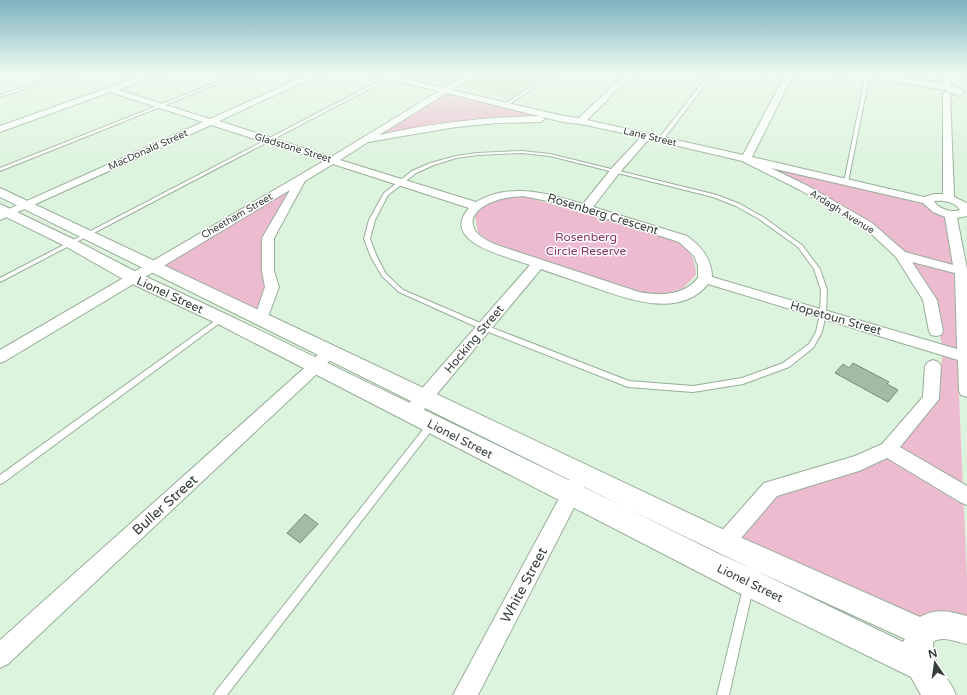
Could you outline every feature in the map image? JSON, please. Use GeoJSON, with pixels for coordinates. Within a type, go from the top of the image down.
{"type":"FeatureCollection","features":[{"type":"Feature","properties":{"kind":"street"},"geometry":{"type":"LineString","coordinates":[[0,129],[67,105]]}},
{"type":"Feature","properties":{"kind":"street","name":"MacDonald Street"},"geometry":{"type":"LineString","coordinates":[[9,211],[248,105]]}},
{"type":"Feature","properties":{"kind":"street","name":"Cheetham Street"},"geometry":{"type":"LineString","coordinates":[[0,357],[333,160],[420,105]]}},
{"type":"Feature","properties":{"kind":"street","name":"Lane Street"},"geometry":{"type":"LineString","coordinates":[[512,105],[563,119],[581,121],[928,201]]}},
{"type":"Feature","properties":{"kind":"street"},"geometry":{"type":"LineString","coordinates":[[581,121],[597,105]]}},
{"type":"Feature","properties":{"kind":"street"},"geometry":{"type":"LineString","coordinates":[[746,159],[773,105]]}},
{"type":"Feature","properties":{"kind":"street"},"geometry":{"type":"LineString","coordinates":[[947,105],[949,198]]}},
{"type":"Feature","properties":{"kind":"street","name":"Gladstone Street"},"geometry":{"type":"LineString","coordinates":[[161,106],[476,206]]}},
{"type":"Feature","properties":{"kind":"street"},"geometry":{"type":"LineString","coordinates":[[358,143],[414,130],[460,122],[520,119],[563,119]]}},
{"type":"Feature","properties":{"kind":"street"},"geometry":{"type":"LineString","coordinates":[[586,208],[616,170],[647,136]]}},
{"type":"Feature","properties":{"kind":"street","name":"Ardagh Avenue"},"geometry":{"type":"LineString","coordinates":[[746,159],[804,188],[868,226],[901,255],[930,300],[936,332]]}},
{"type":"Feature","properties":{"kind":"street"},"geometry":{"type":"LineString","coordinates":[[261,319],[272,287],[268,271],[268,238],[301,179]]}},
{"type":"Feature","properties":{"kind":"street","name":"Lionel Street"},"geometry":{"type":"LineString","coordinates":[[0,192],[9,211],[152,266],[261,319],[323,360]]}},
{"type":"Feature","properties":{"kind":"street","name":"Rosenberg Crescent"},"geometry":{"type":"LineString","coordinates":[[476,206],[498,196],[523,193],[538,195],[586,208],[683,239],[702,256],[705,267],[705,279]]}},
{"type":"Feature","properties":{"kind":"street"},"geometry":{"type":"LineString","coordinates":[[934,197],[949,198],[959,202],[967,210],[964,214],[950,214],[934,209],[928,201],[928,199],[934,197]]}},
{"type":"Feature","properties":{"kind":"street"},"geometry":{"type":"LineString","coordinates":[[476,206],[468,214],[466,222],[468,231],[472,236],[486,244],[538,264],[636,296],[650,299],[678,298],[697,289],[705,279]]}},
{"type":"Feature","properties":{"kind":"street"},"geometry":{"type":"LineString","coordinates":[[950,214],[961,271],[967,391]]}},
{"type":"Feature","properties":{"kind":"street","name":"Lionel Street"},"geometry":{"type":"LineString","coordinates":[[79,239],[134,278],[222,319],[323,360],[417,406],[583,475],[724,543],[921,632]]}},
{"type":"Feature","properties":{"kind":"street"},"geometry":{"type":"LineString","coordinates":[[901,255],[961,271]]}},
{"type":"Feature","properties":{"kind":"street","name":"Hocking Street"},"geometry":{"type":"LineString","coordinates":[[417,406],[538,264]]}},
{"type":"Feature","properties":{"kind":"street","name":"Hopetoun Street"},"geometry":{"type":"LineString","coordinates":[[705,279],[966,357]]}},
{"type":"Feature","properties":{"kind":"street","name":"Buller Street"},"geometry":{"type":"LineString","coordinates":[[0,656],[323,360]]}},
{"type":"Feature","properties":{"kind":"street"},"geometry":{"type":"LineString","coordinates":[[724,543],[771,489],[859,463],[888,449],[931,399],[933,366]]}},
{"type":"Feature","properties":{"kind":"street","name":"Lionel Street"},"geometry":{"type":"LineString","coordinates":[[417,406],[432,424],[922,668]]}},
{"type":"Feature","properties":{"kind":"street"},"geometry":{"type":"LineString","coordinates":[[888,449],[967,496]]}},
{"type":"Feature","properties":{"kind":"street","name":"White Street"},"geometry":{"type":"LineString","coordinates":[[465,695],[571,494],[583,475]]}},
{"type":"Feature","properties":{"kind":"street"},"geometry":{"type":"LineString","coordinates":[[941,695],[936,690],[922,668],[917,648],[921,632],[928,626],[939,624],[952,625],[967,630]]}},
{"type":"Feature","properties":{"kind":"lane"},"geometry":{"type":"LineString","coordinates":[[0,280],[336,105]]}},
{"type":"Feature","properties":{"kind":"lane"},"geometry":{"type":"LineString","coordinates":[[661,139],[687,105]]}},
{"type":"Feature","properties":{"kind":"lane"},"geometry":{"type":"LineString","coordinates":[[846,182],[861,105]]}},
{"type":"Feature","properties":{"kind":"lane"},"geometry":{"type":"LineString","coordinates":[[0,170],[161,106]]}},
{"type":"Feature","properties":{"kind":"lane"},"geometry":{"type":"LineString","coordinates":[[522,152],[550,154],[616,170],[716,196],[738,205],[761,218],[800,246],[817,269],[824,290],[824,314],[819,332],[811,346],[786,365],[743,381],[693,389],[628,384],[483,327],[401,291],[384,275],[374,257],[367,239],[372,220],[386,194],[414,172],[432,164],[456,157],[477,154],[522,152]]}},
{"type":"Feature","properties":{"kind":"lane"},"geometry":{"type":"LineString","coordinates":[[0,480],[222,319]]}},
{"type":"Feature","properties":{"kind":"lane"},"geometry":{"type":"LineString","coordinates":[[220,695],[432,424]]}},
{"type":"Feature","properties":{"kind":"lane"},"geometry":{"type":"LineString","coordinates":[[723,695],[749,583]]}},
{"type":"Feature","properties":{"kind":"green space"},"geometry":{"type":"Polygon","coordinates":[[[420,105],[508,105],[563,119],[521,119],[459,122],[358,143],[420,105]]]}},
{"type":"Feature","properties":{"kind":"green space"},"geometry":{"type":"Polygon","coordinates":[[[763,166],[951,210],[967,581],[967,619],[915,624],[735,541],[774,495],[864,467],[936,402],[943,351],[933,301],[870,225],[763,166]]]}},
{"type":"Feature","properties":{"kind":"green space"},"geometry":{"type":"Polygon","coordinates":[[[301,179],[268,238],[268,271],[261,319],[152,266],[301,179]]]}},
{"type":"Feature","properties":{"kind":"green space","name":"Rosenberg Circle Reserve"},"geometry":{"type":"Polygon","coordinates":[[[523,196],[677,240],[691,255],[696,275],[683,288],[666,294],[643,292],[540,262],[485,239],[478,232],[475,216],[490,202],[502,198],[523,196]]]}},
{"type":"Feature","properties":{"kind":"building"},"geometry":{"type":"Polygon","coordinates":[[[853,363],[889,382],[887,384],[898,390],[888,402],[835,373],[843,364],[849,368],[853,363]]]}},
{"type":"Feature","properties":{"kind":"building"},"geometry":{"type":"Polygon","coordinates":[[[305,514],[318,524],[300,543],[287,533],[305,514]]]}}]}
